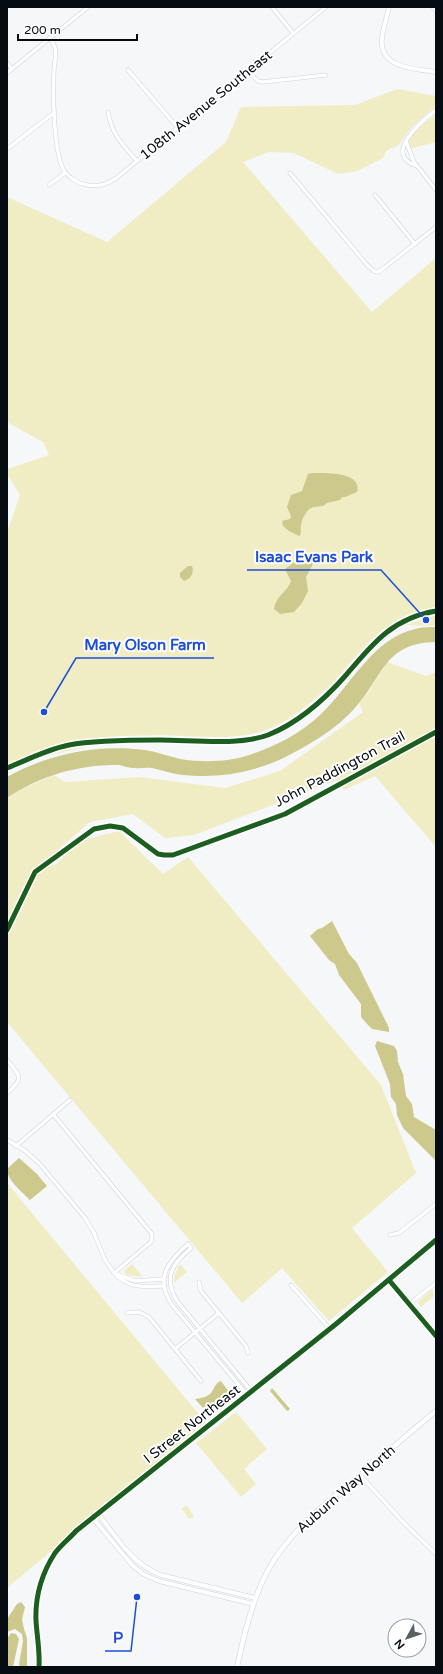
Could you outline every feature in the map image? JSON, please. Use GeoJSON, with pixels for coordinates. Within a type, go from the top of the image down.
{"type":"FeatureCollection","features":[{"type":"Feature","properties":{"kind":"main road","name":"Auburn Way North"},"geometry":{"type":"LineString","coordinates":[[236,1667],[255,1598],[268,1571],[301,1525],[436,1411]]}},
{"type":"Feature","properties":{"kind":"street"},"geometry":{"type":"LineString","coordinates":[[7,73],[88,7]]}},
{"type":"Feature","properties":{"kind":"street"},"geometry":{"type":"LineString","coordinates":[[272,7],[293,33]]}},
{"type":"Feature","properties":{"kind":"street","name":"108th Avenue Southeast"},"geometry":{"type":"LineString","coordinates":[[65,172],[79,184],[95,186],[108,183],[326,7]]}},
{"type":"Feature","properties":{"kind":"street"},"geometry":{"type":"LineString","coordinates":[[389,7],[382,38],[382,47],[388,58],[392,62],[402,67],[436,72]]}},
{"type":"Feature","properties":{"kind":"street"},"geometry":{"type":"LineString","coordinates":[[433,7],[436,11]]}},
{"type":"Feature","properties":{"kind":"street"},"geometry":{"type":"LineString","coordinates":[[50,38],[57,49],[54,69],[54,112],[58,153],[65,172],[50,185]]}},
{"type":"Feature","properties":{"kind":"street"},"geometry":{"type":"LineString","coordinates":[[7,63],[12,69]]}},
{"type":"Feature","properties":{"kind":"street"},"geometry":{"type":"LineString","coordinates":[[128,70],[178,128]]}},
{"type":"Feature","properties":{"kind":"street"},"geometry":{"type":"LineString","coordinates":[[248,70],[258,81],[263,82],[326,74]]}},
{"type":"Feature","properties":{"kind":"street"},"geometry":{"type":"LineString","coordinates":[[417,166],[408,162],[404,154],[404,146],[416,128],[436,110]]}},
{"type":"Feature","properties":{"kind":"street"},"geometry":{"type":"LineString","coordinates":[[7,149],[54,112]]}},
{"type":"Feature","properties":{"kind":"street"},"geometry":{"type":"LineString","coordinates":[[108,112],[116,138],[137,161]]}},
{"type":"Feature","properties":{"kind":"street"},"geometry":{"type":"LineString","coordinates":[[406,141],[409,152],[417,166],[436,190]]}},
{"type":"Feature","properties":{"kind":"street"},"geometry":{"type":"LineString","coordinates":[[290,173],[368,266],[378,272],[436,227]]}},
{"type":"Feature","properties":{"kind":"street"},"geometry":{"type":"LineString","coordinates":[[375,195],[415,244]]}},
{"type":"Feature","properties":{"kind":"street"},"geometry":{"type":"LineString","coordinates":[[7,768],[69,745],[159,740],[243,740],[268,735],[287,725],[319,701],[343,678],[370,646],[387,632],[407,620],[436,611]]}},
{"type":"Feature","properties":{"kind":"street"},"geometry":{"type":"LineString","coordinates":[[7,1060],[19,1076],[18,1083],[7,1093]]}},
{"type":"Feature","properties":{"kind":"street"},"geometry":{"type":"LineString","coordinates":[[16,1146],[70,1100]]}},
{"type":"Feature","properties":{"kind":"street"},"geometry":{"type":"LineString","coordinates":[[53,1114],[152,1234],[152,1240],[114,1273]]}},
{"type":"Feature","properties":{"kind":"street"},"geometry":{"type":"LineString","coordinates":[[7,1140],[39,1163],[85,1218],[94,1233],[105,1260],[122,1281],[130,1285],[139,1286],[170,1283]]}},
{"type":"Feature","properties":{"kind":"street"},"geometry":{"type":"LineString","coordinates":[[390,1235],[399,1233],[436,1204]]}},
{"type":"Feature","properties":{"kind":"street","name":"I Street Northeast"},"geometry":{"type":"LineString","coordinates":[[39,1667],[40,1659],[36,1619],[37,1596],[43,1578],[55,1554],[76,1531],[248,1396],[436,1240]]}},
{"type":"Feature","properties":{"kind":"street"},"geometry":{"type":"LineString","coordinates":[[248,1396],[170,1302],[164,1283],[168,1263],[188,1244],[191,1248],[177,1261],[171,1271],[170,1283],[177,1301],[252,1392]]}},
{"type":"Feature","properties":{"kind":"street"},"geometry":{"type":"LineString","coordinates":[[114,1273],[135,1281],[170,1283]]}},
{"type":"Feature","properties":{"kind":"street"},"geometry":{"type":"LineString","coordinates":[[389,1280],[436,1336]]}},
{"type":"Feature","properties":{"kind":"street"},"geometry":{"type":"LineString","coordinates":[[199,1282],[201,1291],[246,1346],[248,1352]]}},
{"type":"Feature","properties":{"kind":"street"},"geometry":{"type":"LineString","coordinates":[[292,1284],[330,1329]]}},
{"type":"Feature","properties":{"kind":"street"},"geometry":{"type":"LineString","coordinates":[[409,1304],[436,1284]]}},
{"type":"Feature","properties":{"kind":"street"},"geometry":{"type":"LineString","coordinates":[[127,1313],[139,1312],[146,1315],[201,1381]]}},
{"type":"Feature","properties":{"kind":"street"},"geometry":{"type":"LineString","coordinates":[[175,1349],[219,1313]]}},
{"type":"Feature","properties":{"kind":"street"},"geometry":{"type":"LineString","coordinates":[[360,1474],[403,1522],[436,1554]]}},
{"type":"Feature","properties":{"kind":"street"},"geometry":{"type":"LineString","coordinates":[[98,1513],[134,1558],[150,1571],[255,1598]]}},
{"type":"Feature","properties":{"kind":"street"},"geometry":{"type":"LineString","coordinates":[[92,1517],[132,1565],[147,1576],[159,1581],[253,1604]]}},
{"type":"Feature","properties":{"kind":"shaded area"},"geometry":{"type":"Polygon","coordinates":[[[397,89],[436,96],[436,106],[415,124],[399,145],[386,151],[383,158],[357,171],[338,174],[294,153],[269,152],[243,162],[372,312],[436,258],[436,607],[420,610],[406,615],[394,622],[373,638],[337,678],[302,710],[273,727],[260,732],[247,735],[219,737],[140,735],[104,737],[108,742],[24,761],[7,769],[7,529],[20,495],[7,474],[7,469],[49,455],[43,442],[7,422],[7,197],[107,242],[226,142],[241,107],[355,105],[397,89]]]}},
{"type":"Feature","properties":{"kind":"shaded area"},"geometry":{"type":"Polygon","coordinates":[[[436,114],[436,142],[409,149],[409,143],[414,133],[436,114]]]}},
{"type":"Feature","properties":{"kind":"shaded area"},"geometry":{"type":"Polygon","coordinates":[[[333,473],[348,477],[354,480],[357,485],[357,492],[342,497],[340,500],[327,503],[323,506],[313,507],[309,510],[303,518],[301,534],[299,536],[283,526],[282,521],[290,519],[291,516],[287,507],[291,495],[302,491],[308,474],[333,473]]]}},
{"type":"Feature","properties":{"kind":"shaded area"},"geometry":{"type":"Polygon","coordinates":[[[301,554],[308,554],[313,558],[314,562],[306,577],[308,591],[302,603],[294,612],[280,614],[274,609],[275,604],[279,597],[287,589],[291,581],[285,569],[299,559],[301,554]]]}},
{"type":"Feature","properties":{"kind":"shaded area"},"geometry":{"type":"Polygon","coordinates":[[[188,566],[192,566],[192,573],[188,579],[184,581],[180,577],[180,573],[188,566]]]}},
{"type":"Feature","properties":{"kind":"shaded area"},"geometry":{"type":"Polygon","coordinates":[[[436,615],[436,626],[405,625],[436,615]]]}},
{"type":"Feature","properties":{"kind":"shaded area"},"geometry":{"type":"Polygon","coordinates":[[[423,627],[436,627],[436,642],[418,644],[405,648],[395,655],[386,664],[364,697],[341,722],[309,744],[265,766],[236,773],[191,776],[152,768],[132,768],[119,765],[104,765],[75,769],[60,773],[33,783],[7,798],[7,777],[39,762],[73,753],[109,748],[127,748],[145,750],[180,759],[218,761],[246,756],[264,750],[281,742],[305,727],[320,715],[374,653],[387,642],[400,634],[415,629],[423,627]]]}},
{"type":"Feature","properties":{"kind":"shaded area"},"geometry":{"type":"Polygon","coordinates":[[[387,662],[426,676],[436,672],[436,847],[375,776],[344,790],[337,780],[194,835],[165,838],[133,814],[90,822],[45,861],[55,865],[82,840],[119,831],[163,874],[188,857],[381,1085],[416,1173],[352,1228],[388,1272],[329,1321],[282,1268],[242,1303],[7,1022],[7,799],[18,791],[54,775],[65,782],[139,777],[225,788],[280,771],[363,712],[359,704],[368,693],[387,662]]]}},
{"type":"Feature","properties":{"kind":"shaded area"},"geometry":{"type":"Polygon","coordinates":[[[332,921],[349,954],[357,963],[389,1028],[389,1032],[372,1029],[361,1017],[361,1004],[339,975],[335,964],[329,960],[310,936],[318,929],[332,921]]]}},
{"type":"Feature","properties":{"kind":"shaded area"},"geometry":{"type":"Polygon","coordinates":[[[377,1041],[394,1046],[397,1051],[398,1062],[403,1074],[406,1096],[412,1104],[414,1117],[436,1130],[436,1161],[403,1128],[397,1115],[396,1104],[391,1097],[390,1084],[375,1046],[377,1041]]]}},
{"type":"Feature","properties":{"kind":"shaded area"},"geometry":{"type":"Polygon","coordinates":[[[19,1158],[37,1174],[47,1186],[30,1200],[9,1177],[7,1169],[19,1158]]]}},
{"type":"Feature","properties":{"kind":"shaded area"},"geometry":{"type":"Polygon","coordinates":[[[7,1183],[206,1423],[199,1427],[7,1588],[7,1183]]]}},
{"type":"Feature","properties":{"kind":"shaded area"},"geometry":{"type":"Polygon","coordinates":[[[132,1264],[143,1277],[126,1275],[124,1271],[132,1264]]]}},
{"type":"Feature","properties":{"kind":"shaded area"},"geometry":{"type":"Polygon","coordinates":[[[180,1264],[187,1272],[174,1283],[175,1274],[180,1264]]]}},
{"type":"Feature","properties":{"kind":"shaded area"},"geometry":{"type":"Polygon","coordinates":[[[432,1289],[434,1296],[421,1307],[418,1303],[419,1301],[432,1289]]]}},
{"type":"Feature","properties":{"kind":"shaded area"},"geometry":{"type":"Polygon","coordinates":[[[221,1381],[229,1392],[208,1410],[204,1409],[195,1399],[207,1396],[221,1381]]]}},
{"type":"Feature","properties":{"kind":"shaded area"},"geometry":{"type":"Polygon","coordinates":[[[272,1388],[290,1409],[289,1410],[287,1411],[270,1391],[272,1388]]]}},
{"type":"Feature","properties":{"kind":"shaded area"},"geometry":{"type":"Polygon","coordinates":[[[236,1412],[267,1449],[244,1469],[256,1484],[241,1497],[196,1443],[236,1412]]]}},
{"type":"Feature","properties":{"kind":"shaded area"},"geometry":{"type":"Polygon","coordinates":[[[186,1505],[194,1516],[189,1519],[182,1509],[186,1505]]]}},
{"type":"Feature","properties":{"kind":"shaded area"},"geometry":{"type":"Polygon","coordinates":[[[21,1602],[25,1607],[22,1619],[27,1638],[27,1667],[20,1667],[19,1664],[23,1641],[22,1634],[15,1629],[7,1632],[7,1619],[17,1604],[21,1602]]]}},
{"type":"Feature","properties":{"kind":"shaded area"},"geometry":{"type":"Polygon","coordinates":[[[11,1633],[16,1634],[19,1639],[13,1667],[7,1667],[7,1639],[11,1633]]]}},
{"type":"Feature","properties":{"kind":"cycle path"},"geometry":{"type":"LineString","coordinates":[[7,768],[53,749],[79,743],[138,740],[215,742],[243,740],[268,735],[301,717],[321,701],[375,642],[385,634],[408,619],[421,614],[436,611]]}},
{"type":"Feature","properties":{"kind":"cycle path","name":"John Paddington Trail"},"geometry":{"type":"LineString","coordinates":[[7,930],[35,872],[94,829],[110,826],[123,828],[158,854],[173,855],[285,814],[436,732]]}},
{"type":"Feature","properties":{"kind":"cycle path"},"geometry":{"type":"LineString","coordinates":[[39,1667],[36,1621],[38,1594],[46,1569],[60,1547],[76,1531],[336,1324],[436,1240]]}},
{"type":"Feature","properties":{"kind":"cycle path"},"geometry":{"type":"LineString","coordinates":[[389,1280],[436,1336]]}},
{"type":"Feature","properties":{"kind":"place","name":"Isaac Evans Park"},"geometry":{"type":"Point","coordinates":[426,620]}},
{"type":"Feature","properties":{"kind":"place","name":"Mary Olson Farm"},"geometry":{"type":"Point","coordinates":[44,712]}},
{"type":"Feature","properties":{"kind":"place","name":"P"},"geometry":{"type":"Point","coordinates":[137,1597]}}]}
